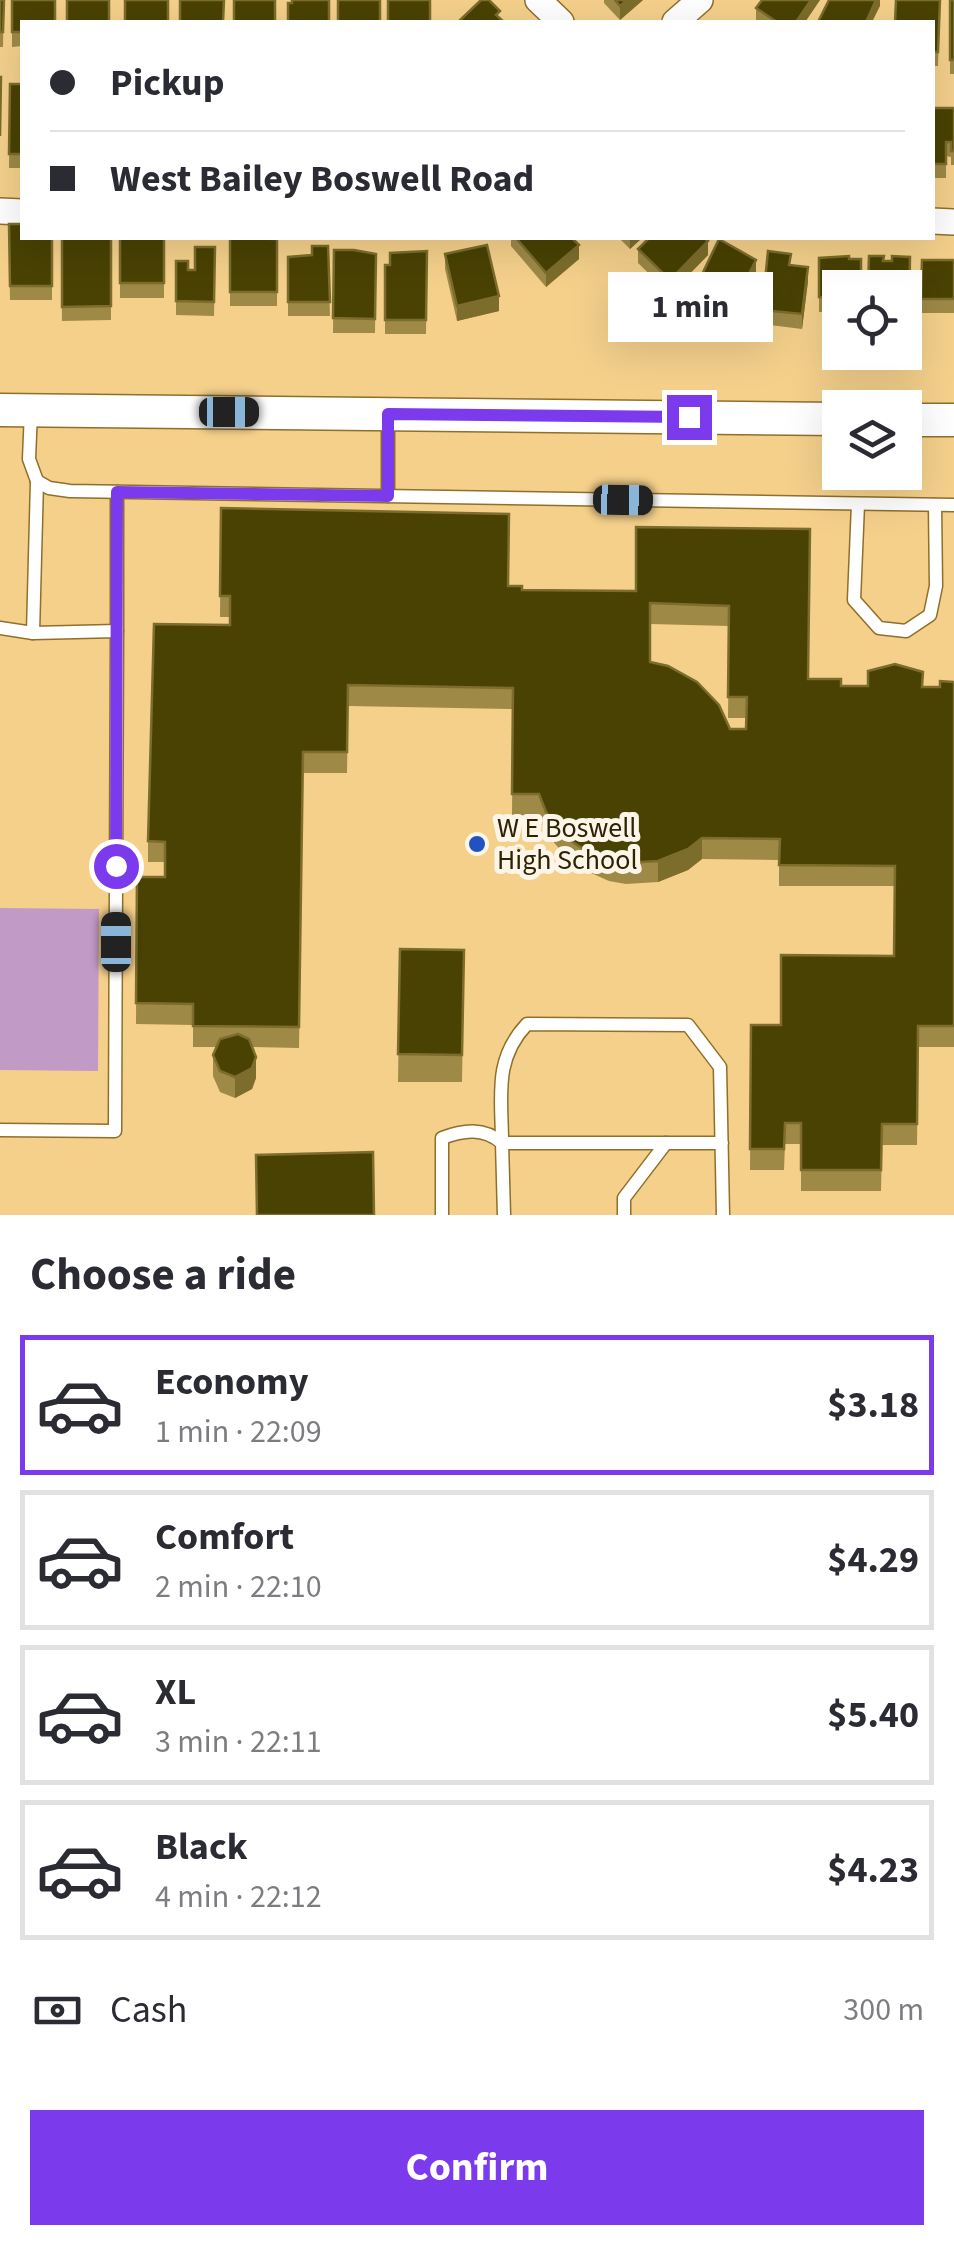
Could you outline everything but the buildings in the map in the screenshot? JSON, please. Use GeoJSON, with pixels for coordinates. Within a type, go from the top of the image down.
{"type":"FeatureCollection","features":[{"type":"Feature","properties":{"kind":"main road"},"geometry":{"type":"LineString","coordinates":[[15,410],[822,419]]}},
{"type":"Feature","properties":{"kind":"main road"},"geometry":{"type":"LineString","coordinates":[[922,420],[954,420]]}},
{"type":"Feature","properties":{"kind":"street"},"geometry":{"type":"LineString","coordinates":[[538,0],[559,20]]}},
{"type":"Feature","properties":{"kind":"street"},"geometry":{"type":"LineString","coordinates":[[678,20],[700,0]]}},
{"type":"Feature","properties":{"kind":"lane"},"geometry":{"type":"LineString","coordinates":[[15,410],[37,481],[33,633]]}},
{"type":"Feature","properties":{"kind":"lane"},"geometry":{"type":"LineString","coordinates":[[388,414],[388,496]]}},
{"type":"Feature","properties":{"kind":"lane"},"geometry":{"type":"LineString","coordinates":[[37,481],[49,488],[70,491],[954,505]]}},
{"type":"Feature","properties":{"kind":"lane"},"geometry":{"type":"LineString","coordinates":[[0,1130],[115,1130],[117,492]]}},
{"type":"Feature","properties":{"kind":"lane"},"geometry":{"type":"LineString","coordinates":[[858,504],[854,600],[879,628],[906,631],[930,616],[936,586],[935,504]]}},
{"type":"Feature","properties":{"kind":"lane"},"geometry":{"type":"LineString","coordinates":[[0,628],[33,633],[117,631]]}},
{"type":"Feature","properties":{"kind":"lane"},"geometry":{"type":"LineString","coordinates":[[504,1215],[502,1069],[511,1041],[527,1024],[688,1025],[720,1067],[724,1215]]}},
{"type":"Feature","properties":{"kind":"lane"},"geometry":{"type":"LineString","coordinates":[[442,1215],[442,1138],[464,1130],[494,1136],[502,1143],[722,1143]]}},
{"type":"Feature","properties":{"kind":"lane"},"geometry":{"type":"LineString","coordinates":[[624,1215],[624,1198],[666,1143]]}},
{"type":"Feature","properties":{"kind":"shaded area"},"geometry":{"type":"Polygon","coordinates":[[[0,908],[99,909],[98,1071],[0,1070],[0,908]]]}},
{"type":"Feature","properties":{"kind":"place","name":"W E Boswell High School"},"geometry":{"type":"Point","coordinates":[477,844]}},
{"type":"Feature","properties":{"kind":"route"},"geometry":{"type":"LineString","coordinates":[[116,866],[117,492],[388,496],[388,414],[689,417]]}}]}
